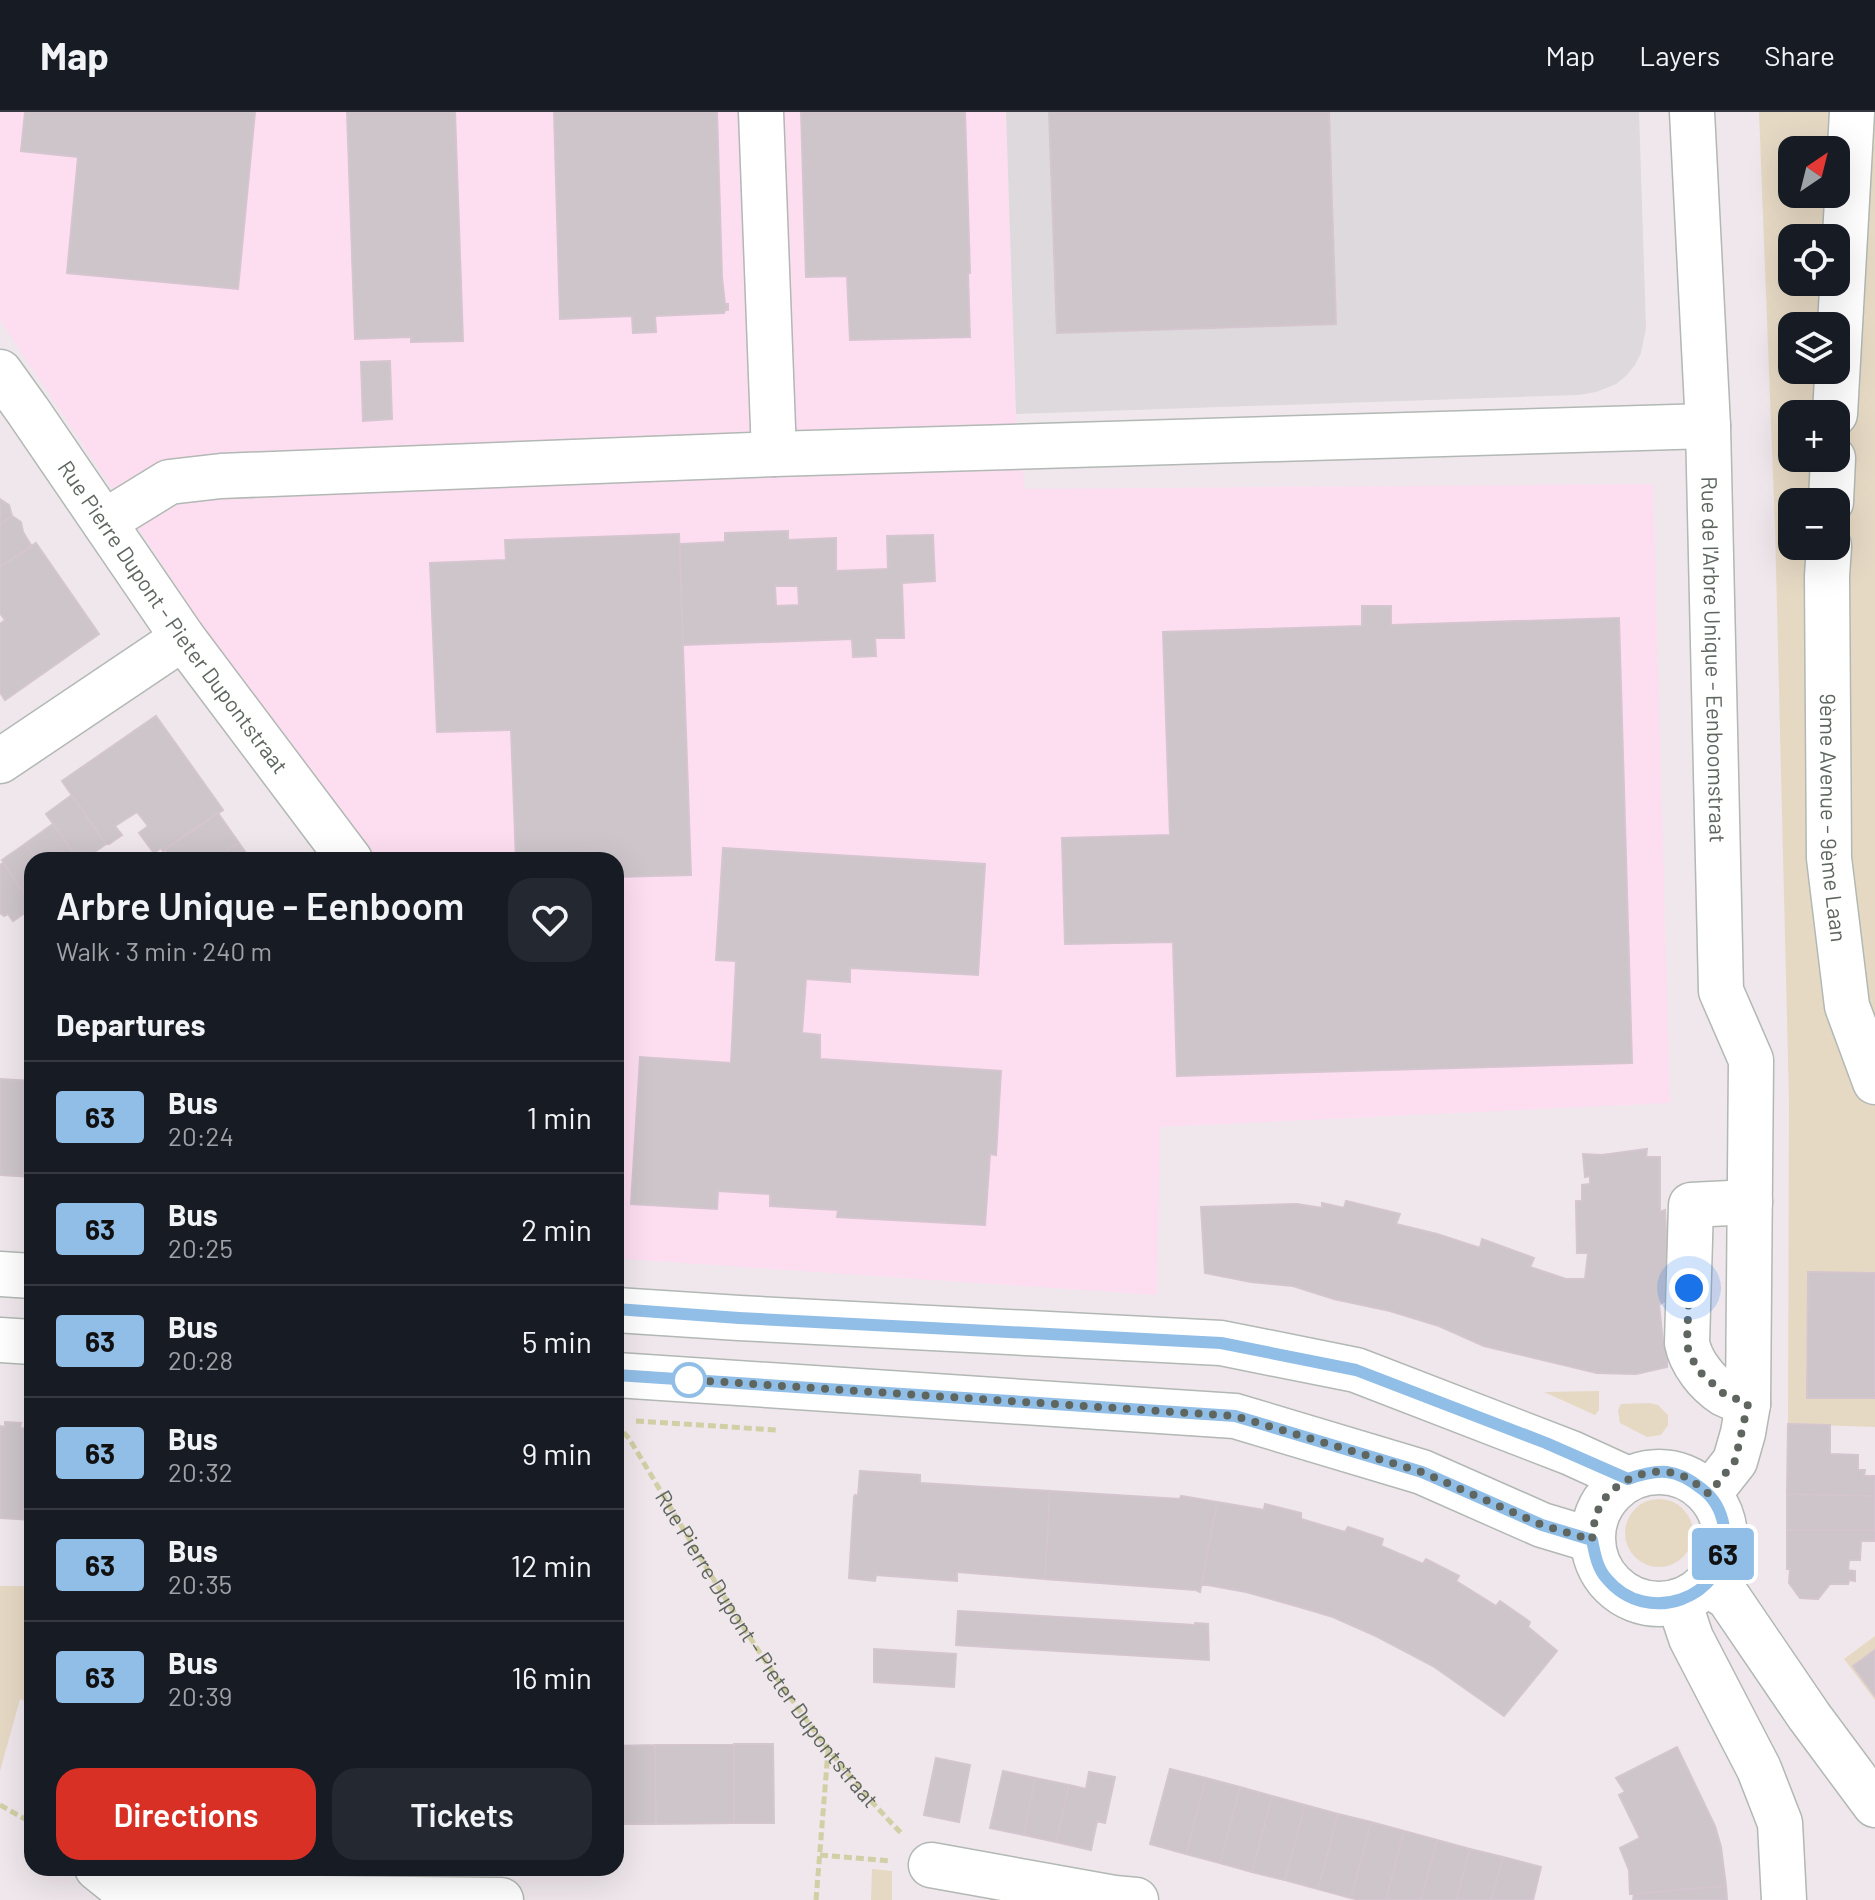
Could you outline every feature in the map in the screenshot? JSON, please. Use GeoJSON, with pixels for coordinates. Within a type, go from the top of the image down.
{"type":"FeatureCollection","features":[{"type":"Feature","properties":{"kind":"street"},"geometry":{"type":"LineString","coordinates":[[761,112],[774,454]]}},
{"type":"Feature","properties":{"kind":"street","name":"Rue de l'Arbre Unique - Eenboomstraat"},"geometry":{"type":"LineString","coordinates":[[1692,112],[1708,426],[1721,991],[1751,1060],[1748,1404],[1735,1461],[1709,1494]]}},
{"type":"Feature","properties":{"kind":"street"},"geometry":{"type":"LineString","coordinates":[[1836,400],[1852,112]]}},
{"type":"Feature","properties":{"kind":"street","name":"Rue Pierre Dupont - Pieter Dupontstraat"},"geometry":{"type":"LineString","coordinates":[[0,372],[183,638],[344,852]]}},
{"type":"Feature","properties":{"kind":"street"},"geometry":{"type":"LineString","coordinates":[[104,522],[169,482],[221,476],[774,454],[1708,426]]}},
{"type":"Feature","properties":{"kind":"street","name":"9ème Avenue - 9ème Laan"},"geometry":{"type":"LineString","coordinates":[[1828,560],[1829,858],[1847,1006],[1875,1082]]}},
{"type":"Feature","properties":{"kind":"street"},"geometry":{"type":"LineString","coordinates":[[0,761],[183,638]]}},
{"type":"Feature","properties":{"kind":"street"},"geometry":{"type":"LineString","coordinates":[[1748,1404],[1723,1393],[1700,1372],[1689,1354],[1687,1343],[1691,1205],[1750,1202]]}},
{"type":"Feature","properties":{"kind":"street"},"geometry":{"type":"LineString","coordinates":[[0,1274],[24,1276]]}},
{"type":"Feature","properties":{"kind":"street"},"geometry":{"type":"LineString","coordinates":[[624,1311],[1221,1343],[1356,1370],[1559,1448],[1628,1479]]}},
{"type":"Feature","properties":{"kind":"street"},"geometry":{"type":"LineString","coordinates":[[0,1340],[24,1342]]}},
{"type":"Feature","properties":{"kind":"street"},"geometry":{"type":"LineString","coordinates":[[624,1376],[1235,1416],[1422,1472],[1542,1525],[1592,1540]]}},
{"type":"Feature","properties":{"kind":"street"},"geometry":{"type":"LineString","coordinates":[[1648,1472],[1668,1472],[1688,1478],[1709,1494],[1724,1526],[1725,1548],[1718,1568],[1693,1593],[1659,1605],[1639,1601],[1620,1592],[1606,1578],[1596,1561],[1592,1540],[1594,1521],[1601,1504],[1613,1489],[1628,1479],[1648,1472]]}},
{"type":"Feature","properties":{"kind":"street"},"geometry":{"type":"LineString","coordinates":[[1693,1593],[1728,1597],[1809,1716],[1875,1805]]}},
{"type":"Feature","properties":{"kind":"street"},"geometry":{"type":"LineString","coordinates":[[1693,1593],[1691,1638],[1759,1769],[1780,1823],[1784,1900]]}},
{"type":"Feature","properties":{"kind":"street"},"geometry":{"type":"LineString","coordinates":[[107,1876],[132,1896],[501,1900]]}},
{"type":"Feature","properties":{"kind":"street"},"geometry":{"type":"LineString","coordinates":[[943,1882],[1136,1900]]}},
{"type":"Feature","properties":{"kind":"path","name":"Rue Pierre Dupont - Pieter Dupontstraat"},"geometry":{"type":"LineString","coordinates":[[624,1433],[754,1645],[828,1750],[943,1882]]}},
{"type":"Feature","properties":{"kind":"path"},"geometry":{"type":"LineString","coordinates":[[816,1900],[828,1750]]}},
{"type":"Feature","properties":{"kind":"path"},"geometry":{"type":"LineString","coordinates":[[0,1805],[24,1818]]}},
{"type":"Feature","properties":{"kind":"path"},"geometry":{"type":"LineString","coordinates":[[820,1855],[943,1882]]}},
{"type":"Feature","properties":{"kind":"shaded area"},"geometry":{"type":"Polygon","coordinates":[[[0,112],[1006,112],[1016,414],[1025,489],[1653,484],[1670,1103],[1160,1127],[1157,1295],[624,1259],[624,852],[353,852],[0,320],[0,112]]]}},
{"type":"Feature","properties":{"kind":"shaded area"},"geometry":{"type":"Polygon","coordinates":[[[1006,112],[1639,112],[1646,328],[1641,353],[1635,365],[1616,384],[1578,395],[1016,414],[1006,112]]]}},
{"type":"Feature","properties":{"kind":"shaded area"},"geometry":{"type":"Polygon","coordinates":[[[1759,112],[1875,112],[1875,1427],[1788,1424],[1789,1101],[1775,527],[1759,112]]]}},
{"type":"Feature","properties":{"kind":"shaded area"},"geometry":{"type":"Polygon","coordinates":[[[1599,1391],[1599,1410],[1595,1415],[1544,1392],[1599,1391]]]}},
{"type":"Feature","properties":{"kind":"shaded area"},"geometry":{"type":"Polygon","coordinates":[[[1621,1404],[1658,1405],[1668,1415],[1668,1425],[1661,1435],[1647,1437],[1620,1423],[1618,1410],[1621,1404]]]}},
{"type":"Feature","properties":{"kind":"shaded area"},"geometry":{"type":"Polygon","coordinates":[[[1666,1499],[1687,1514],[1693,1533],[1691,1546],[1683,1557],[1666,1567],[1652,1567],[1635,1557],[1627,1546],[1625,1526],[1635,1509],[1646,1501],[1666,1499]]]}},
{"type":"Feature","properties":{"kind":"shaded area"},"geometry":{"type":"Polygon","coordinates":[[[0,1586],[24,1586],[24,1701],[20,1699],[0,1771],[0,1586]]]}},
{"type":"Feature","properties":{"kind":"shaded area"},"geometry":{"type":"Polygon","coordinates":[[[1875,1636],[1875,1700],[1844,1659],[1875,1636]]]}},
{"type":"Feature","properties":{"kind":"shaded area"},"geometry":{"type":"Polygon","coordinates":[[[872,1869],[892,1871],[892,1900],[871,1900],[872,1869]]]}},
{"type":"Feature","properties":{"kind":"building"},"geometry":{"type":"Polygon","coordinates":[[[25,112],[255,112],[238,289],[67,273],[78,157],[21,151],[25,112]]]}},
{"type":"Feature","properties":{"kind":"building"},"geometry":{"type":"Polygon","coordinates":[[[347,112],[455,112],[463,341],[411,342],[411,337],[355,339],[347,112]]]}},
{"type":"Feature","properties":{"kind":"building"},"geometry":{"type":"Polygon","coordinates":[[[554,112],[717,112],[722,277],[728,310],[724,313],[655,316],[656,332],[633,333],[632,316],[560,319],[554,112]]]}},
{"type":"Feature","properties":{"kind":"building"},"geometry":{"type":"Polygon","coordinates":[[[801,112],[965,112],[970,337],[850,340],[847,276],[806,277],[801,112]]]}},
{"type":"Feature","properties":{"kind":"building"},"geometry":{"type":"Polygon","coordinates":[[[1049,112],[1329,112],[1336,324],[1057,333],[1049,112]]]}},
{"type":"Feature","properties":{"kind":"building"},"geometry":{"type":"Polygon","coordinates":[[[390,361],[392,419],[363,421],[361,362],[390,361]]]}},
{"type":"Feature","properties":{"kind":"building"},"geometry":{"type":"Polygon","coordinates":[[[0,499],[9,505],[12,516],[0,524],[0,499]]]}},
{"type":"Feature","properties":{"kind":"building"},"geometry":{"type":"Polygon","coordinates":[[[12,516],[21,522],[32,547],[0,567],[0,524],[12,516]]]}},
{"type":"Feature","properties":{"kind":"building"},"geometry":{"type":"Polygon","coordinates":[[[788,531],[788,540],[836,538],[836,571],[888,569],[887,536],[933,535],[935,581],[902,583],[904,638],[875,638],[876,656],[853,657],[852,639],[683,645],[680,544],[725,542],[725,533],[788,531]],[[775,586],[776,606],[799,605],[798,586],[775,586]]]}},
{"type":"Feature","properties":{"kind":"building"},"geometry":{"type":"Polygon","coordinates":[[[679,534],[691,875],[624,877],[624,852],[516,852],[511,730],[437,732],[430,563],[506,560],[505,540],[679,534]]]}},
{"type":"Feature","properties":{"kind":"building"},"geometry":{"type":"Polygon","coordinates":[[[36,543],[99,634],[5,700],[0,692],[0,624],[5,620],[0,613],[0,567],[36,543]]]}},
{"type":"Feature","properties":{"kind":"building"},"geometry":{"type":"Polygon","coordinates":[[[1362,606],[1391,606],[1391,625],[1619,618],[1632,1063],[1177,1076],[1173,942],[1065,944],[1062,838],[1170,835],[1163,632],[1362,626],[1362,606]]]}},
{"type":"Feature","properties":{"kind":"building"},"geometry":{"type":"Polygon","coordinates":[[[156,716],[223,810],[163,851],[161,848],[153,852],[139,833],[148,826],[137,812],[115,826],[122,835],[106,844],[62,781],[156,716]]]}},
{"type":"Feature","properties":{"kind":"building"},"geometry":{"type":"Polygon","coordinates":[[[72,795],[106,844],[94,852],[73,852],[46,814],[72,795]]]}},
{"type":"Feature","properties":{"kind":"building"},"geometry":{"type":"Polygon","coordinates":[[[218,813],[239,843],[225,852],[167,852],[165,849],[218,813]]]}},
{"type":"Feature","properties":{"kind":"building"},"geometry":{"type":"Polygon","coordinates":[[[53,824],[73,852],[31,852],[25,844],[53,824]]]}},
{"type":"Feature","properties":{"kind":"building"},"geometry":{"type":"Polygon","coordinates":[[[239,843],[245,852],[225,852],[239,843]]]}},
{"type":"Feature","properties":{"kind":"building"},"geometry":{"type":"Polygon","coordinates":[[[25,844],[31,852],[24,852],[24,893],[2,860],[25,844]]]}},
{"type":"Feature","properties":{"kind":"building"},"geometry":{"type":"Polygon","coordinates":[[[723,848],[985,864],[978,975],[850,968],[850,982],[806,979],[802,1033],[820,1035],[820,1059],[1001,1071],[996,1155],[990,1154],[985,1225],[837,1217],[838,1210],[770,1206],[770,1194],[718,1191],[717,1209],[631,1204],[640,1057],[731,1063],[736,961],[716,960],[723,848]]]}},
{"type":"Feature","properties":{"kind":"building"},"geometry":{"type":"Polygon","coordinates":[[[3,863],[24,893],[24,913],[13,921],[8,914],[4,916],[0,913],[0,865],[3,863]]]}},
{"type":"Feature","properties":{"kind":"building"},"geometry":{"type":"Polygon","coordinates":[[[0,1079],[24,1080],[24,1176],[0,1175],[0,1079]]]}},
{"type":"Feature","properties":{"kind":"building"},"geometry":{"type":"Polygon","coordinates":[[[1647,1149],[1646,1157],[1660,1157],[1660,1212],[1665,1210],[1667,1300],[1659,1305],[1663,1340],[1668,1340],[1667,1367],[1636,1374],[1597,1373],[1484,1346],[1439,1326],[1293,1286],[1205,1273],[1201,1207],[1297,1204],[1322,1208],[1322,1203],[1344,1208],[1346,1201],[1400,1214],[1396,1224],[1480,1248],[1482,1239],[1534,1258],[1530,1267],[1566,1279],[1585,1279],[1588,1253],[1577,1253],[1576,1201],[1582,1201],[1582,1185],[1590,1184],[1590,1176],[1585,1177],[1583,1154],[1602,1155],[1647,1149]]]}},
{"type":"Feature","properties":{"kind":"building"},"geometry":{"type":"Polygon","coordinates":[[[1808,1272],[1875,1273],[1875,1398],[1807,1398],[1808,1272]]]}},
{"type":"Feature","properties":{"kind":"building"},"geometry":{"type":"Polygon","coordinates":[[[5,1422],[21,1423],[20,1428],[24,1428],[24,1520],[0,1518],[0,1426],[5,1427],[5,1422]]]}},
{"type":"Feature","properties":{"kind":"building"},"geometry":{"type":"Polygon","coordinates":[[[1788,1424],[1830,1425],[1830,1454],[1858,1455],[1858,1470],[1865,1470],[1864,1476],[1875,1476],[1875,1496],[1787,1494],[1788,1424]]]}},
{"type":"Feature","properties":{"kind":"building"},"geometry":{"type":"Polygon","coordinates":[[[860,1471],[920,1475],[920,1483],[1050,1491],[1045,1579],[957,1572],[957,1581],[876,1575],[875,1581],[849,1578],[854,1497],[858,1496],[860,1471]]]}},
{"type":"Feature","properties":{"kind":"building"},"geometry":{"type":"Polygon","coordinates":[[[1050,1491],[1180,1499],[1181,1496],[1217,1502],[1200,1592],[1045,1579],[1050,1491]]]}},
{"type":"Feature","properties":{"kind":"building"},"geometry":{"type":"Polygon","coordinates":[[[1787,1494],[1875,1496],[1875,1530],[1787,1530],[1787,1494]]]}},
{"type":"Feature","properties":{"kind":"building"},"geometry":{"type":"Polygon","coordinates":[[[1217,1502],[1264,1510],[1265,1504],[1301,1513],[1301,1519],[1345,1532],[1348,1527],[1383,1539],[1381,1546],[1423,1564],[1426,1559],[1459,1576],[1456,1581],[1496,1606],[1500,1601],[1530,1622],[1528,1627],[1557,1651],[1504,1716],[1433,1666],[1333,1617],[1246,1592],[1202,1584],[1217,1502]]]}},
{"type":"Feature","properties":{"kind":"building"},"geometry":{"type":"Polygon","coordinates":[[[1787,1530],[1875,1530],[1875,1541],[1861,1541],[1860,1560],[1849,1560],[1848,1570],[1855,1571],[1855,1581],[1830,1584],[1818,1599],[1800,1598],[1789,1583],[1787,1530]]]}},
{"type":"Feature","properties":{"kind":"building"},"geometry":{"type":"Polygon","coordinates":[[[958,1611],[1208,1624],[1209,1660],[956,1645],[958,1611]]]}},
{"type":"Feature","properties":{"kind":"building"},"geometry":{"type":"Polygon","coordinates":[[[874,1649],[956,1654],[954,1687],[874,1682],[874,1649]]]}},
{"type":"Feature","properties":{"kind":"building"},"geometry":{"type":"Polygon","coordinates":[[[1875,1650],[1875,1696],[1853,1666],[1875,1650]]]}},
{"type":"Feature","properties":{"kind":"building"},"geometry":{"type":"Polygon","coordinates":[[[734,1744],[734,1823],[656,1824],[655,1745],[734,1744]]]}},
{"type":"Feature","properties":{"kind":"building"},"geometry":{"type":"Polygon","coordinates":[[[734,1744],[773,1744],[774,1823],[734,1823],[734,1744]]]}},
{"type":"Feature","properties":{"kind":"building"},"geometry":{"type":"Polygon","coordinates":[[[655,1745],[656,1824],[624,1824],[624,1746],[655,1745]]]}},
{"type":"Feature","properties":{"kind":"building"},"geometry":{"type":"Polygon","coordinates":[[[1677,1747],[1715,1826],[1726,1886],[1630,1894],[1629,1870],[1620,1848],[1640,1838],[1619,1795],[1625,1792],[1616,1778],[1677,1747]]]}},
{"type":"Feature","properties":{"kind":"building"},"geometry":{"type":"Polygon","coordinates":[[[936,1758],[970,1765],[959,1822],[924,1815],[936,1758]]]}},
{"type":"Feature","properties":{"kind":"building"},"geometry":{"type":"Polygon","coordinates":[[[1170,1769],[1206,1778],[1186,1854],[1150,1844],[1170,1769]]]}},
{"type":"Feature","properties":{"kind":"building"},"geometry":{"type":"Polygon","coordinates":[[[1003,1771],[1035,1778],[1024,1835],[990,1828],[1003,1771]]]}},
{"type":"Feature","properties":{"kind":"building"},"geometry":{"type":"Polygon","coordinates":[[[1089,1772],[1115,1777],[1105,1823],[1097,1821],[1091,1850],[1056,1842],[1069,1785],[1086,1789],[1089,1772]]]}},
{"type":"Feature","properties":{"kind":"building"},"geometry":{"type":"Polygon","coordinates":[[[1035,1778],[1069,1785],[1056,1842],[1024,1835],[1035,1778]]]}},
{"type":"Feature","properties":{"kind":"building"},"geometry":{"type":"Polygon","coordinates":[[[1206,1778],[1240,1787],[1220,1863],[1186,1854],[1206,1778]]]}},
{"type":"Feature","properties":{"kind":"building"},"geometry":{"type":"Polygon","coordinates":[[[1240,1787],[1272,1796],[1252,1872],[1220,1863],[1240,1787]]]}},
{"type":"Feature","properties":{"kind":"building"},"geometry":{"type":"Polygon","coordinates":[[[1272,1796],[1305,1805],[1285,1880],[1252,1872],[1272,1796]]]}},
{"type":"Feature","properties":{"kind":"building"},"geometry":{"type":"Polygon","coordinates":[[[1305,1805],[1338,1814],[1318,1889],[1285,1880],[1305,1805]]]}},
{"type":"Feature","properties":{"kind":"building"},"geometry":{"type":"Polygon","coordinates":[[[1338,1814],[1371,1822],[1351,1898],[1318,1889],[1338,1814]]]}},
{"type":"Feature","properties":{"kind":"building"},"geometry":{"type":"Polygon","coordinates":[[[1371,1822],[1404,1831],[1386,1900],[1351,1898],[1371,1822]]]}},
{"type":"Feature","properties":{"kind":"building"},"geometry":{"type":"Polygon","coordinates":[[[1404,1831],[1437,1840],[1421,1900],[1386,1900],[1404,1831]]]}},
{"type":"Feature","properties":{"kind":"building"},"geometry":{"type":"Polygon","coordinates":[[[1437,1840],[1470,1849],[1456,1900],[1421,1900],[1437,1840]]]}},
{"type":"Feature","properties":{"kind":"building"},"geometry":{"type":"Polygon","coordinates":[[[1470,1849],[1503,1857],[1491,1900],[1456,1900],[1470,1849]]]}},
{"type":"Feature","properties":{"kind":"building"},"geometry":{"type":"Polygon","coordinates":[[[1503,1857],[1541,1867],[1533,1900],[1491,1900],[1503,1857]]]}},
{"type":"Feature","properties":{"kind":"building"},"geometry":{"type":"Polygon","coordinates":[[[1726,1886],[1727,1900],[1633,1900],[1634,1894],[1726,1886]]]}},
{"type":"Feature","properties":{"kind":"bus line","name":"63"},"geometry":{"type":"LineString","coordinates":[[624,1310],[1221,1343],[1356,1370],[1571,1453],[1628,1479],[1648,1472],[1668,1472],[1688,1478],[1709,1494],[1717,1506],[1724,1526],[1725,1548],[1718,1568],[1707,1585],[1679,1602],[1659,1605],[1639,1601],[1620,1592],[1606,1578],[1596,1561],[1592,1540],[1542,1525],[1422,1472],[1235,1416],[624,1376]]}},
{"type":"Feature","properties":{"kind":"route"},"geometry":{"type":"LineString","coordinates":[[689,1380],[678,1379],[1235,1416],[1422,1472],[1542,1525],[1592,1540],[1594,1521],[1601,1504],[1613,1489],[1628,1479],[1648,1472],[1668,1472],[1688,1478],[1709,1494],[1735,1461],[1748,1404],[1723,1393],[1700,1372],[1689,1354],[1689,1288]]}}]}
